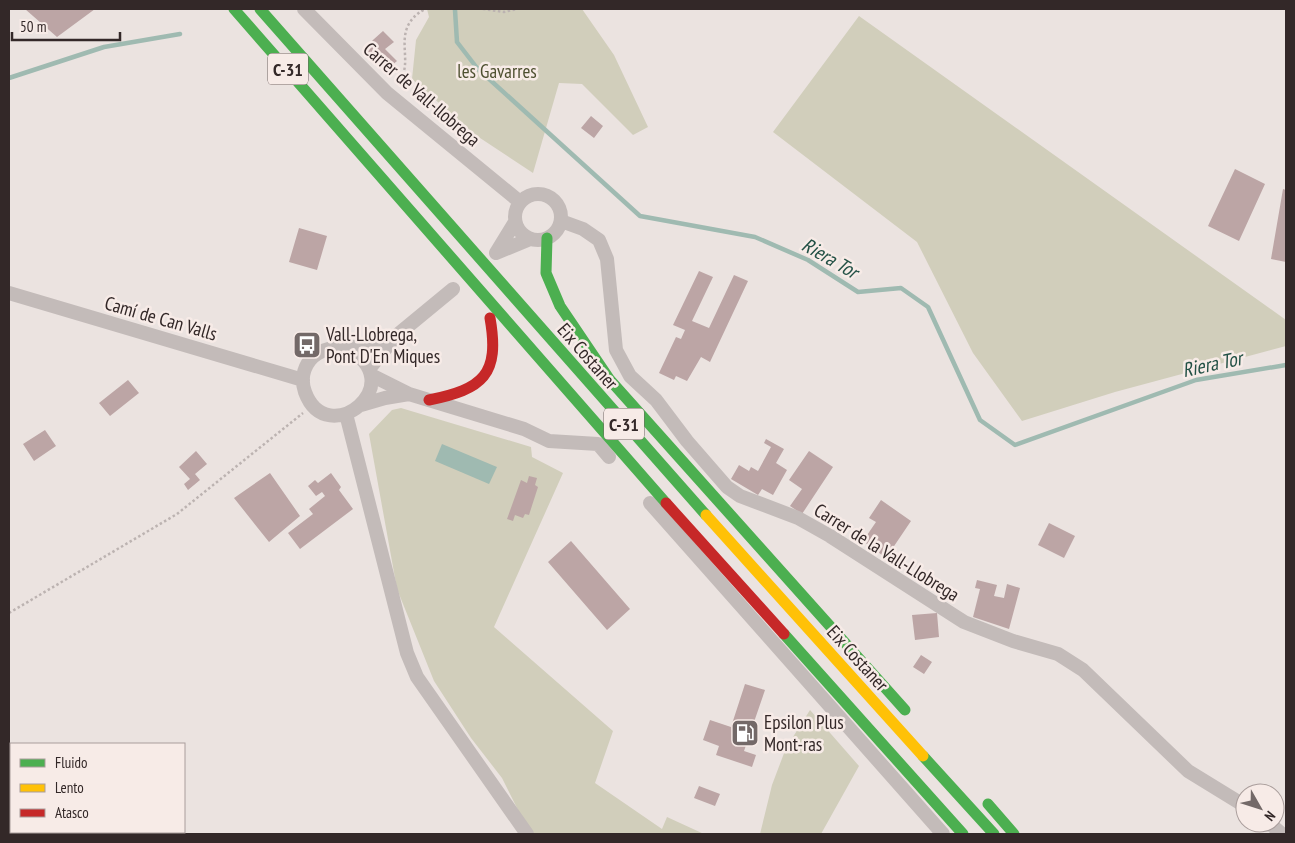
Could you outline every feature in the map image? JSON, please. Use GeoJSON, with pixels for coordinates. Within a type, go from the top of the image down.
{"type":"FeatureCollection","features":[{"type":"Feature","properties":{"kind":"highway","name":"C-31"},"geometry":{"type":"LineString","coordinates":[[234,9],[341,129],[638,472],[963,834]]}},
{"type":"Feature","properties":{"kind":"highway","name":"Eix Costaner"},"geometry":{"type":"LineString","coordinates":[[260,9],[646,448],[994,834]]}},
{"type":"Feature","properties":{"kind":"highway"},"geometry":{"type":"LineString","coordinates":[[341,129],[410,224],[547,385]]}},
{"type":"Feature","properties":{"kind":"highway"},"geometry":{"type":"LineString","coordinates":[[546,238],[546,274],[560,306],[610,380],[914,721]]}},
{"type":"Feature","properties":{"kind":"highway"},"geometry":{"type":"LineString","coordinates":[[429,400],[462,393],[483,378],[494,353],[494,337],[490,318]]}},
{"type":"Feature","properties":{"kind":"highway"},"geometry":{"type":"LineString","coordinates":[[585,429],[598,444]]}},
{"type":"Feature","properties":{"kind":"highway"},"geometry":{"type":"LineString","coordinates":[[980,794],[1014,834]]}},
{"type":"Feature","properties":{"kind":"street","name":"Carrer de Vall-llobrega"},"geometry":{"type":"LineString","coordinates":[[304,9],[387,92],[439,138],[520,202]]}},
{"type":"Feature","properties":{"kind":"street"},"geometry":{"type":"LineString","coordinates":[[515,222],[496,253],[530,238],[546,238],[553,234],[560,221],[558,206],[547,195],[534,194],[520,202],[515,214],[515,222],[519,230],[530,238]]}},
{"type":"Feature","properties":{"kind":"street","name":"Carrer de la Vall-Llobrega"},"geometry":{"type":"LineString","coordinates":[[560,221],[583,229],[599,240],[607,259],[616,350],[630,376],[656,400],[687,441],[727,487],[740,496],[798,518],[830,536],[964,622],[1013,641],[1058,654],[1083,670],[1188,770],[1235,800]]}},
{"type":"Feature","properties":{"kind":"street"},"geometry":{"type":"LineString","coordinates":[[361,405],[370,391],[370,372],[396,336],[454,289]]}},
{"type":"Feature","properties":{"kind":"street","name":"Camí de Can Valls"},"geometry":{"type":"LineString","coordinates":[[9,293],[303,380]]}},
{"type":"Feature","properties":{"kind":"street"},"geometry":{"type":"LineString","coordinates":[[396,336],[370,345],[346,348],[334,347],[315,355],[309,362],[303,380],[303,388],[312,406],[328,414],[346,414],[361,405],[385,398],[410,394]]}},
{"type":"Feature","properties":{"kind":"street"},"geometry":{"type":"LineString","coordinates":[[346,348],[358,355],[370,372],[410,394],[524,429],[550,441],[598,444],[943,834]]}},
{"type":"Feature","properties":{"kind":"street"},"geometry":{"type":"LineString","coordinates":[[346,414],[407,653],[417,677],[527,834]]}},
{"type":"Feature","properties":{"kind":"path"},"geometry":{"type":"LineString","coordinates":[[387,92],[401,79],[406,57],[403,40],[409,22],[425,9]]}},
{"type":"Feature","properties":{"kind":"path"},"geometry":{"type":"LineString","coordinates":[[483,9],[504,12],[517,9]]}},
{"type":"Feature","properties":{"kind":"path"},"geometry":{"type":"LineString","coordinates":[[9,613],[135,537],[178,514],[312,406]]}},
{"type":"Feature","properties":{"kind":"green space","name":"les Gavarres"},"geometry":{"type":"Polygon","coordinates":[[[427,9],[582,9],[614,55],[648,127],[633,135],[582,84],[559,83],[533,173],[474,134],[412,79],[416,40],[429,17],[427,9]]]}},
{"type":"Feature","properties":{"kind":"green space"},"geometry":{"type":"Polygon","coordinates":[[[859,16],[1286,320],[1286,346],[1115,392],[1022,421],[973,353],[917,242],[773,132],[859,16]]]}},
{"type":"Feature","properties":{"kind":"green space"},"geometry":{"type":"Polygon","coordinates":[[[401,408],[531,447],[532,457],[563,473],[494,627],[613,731],[595,783],[662,829],[667,817],[704,834],[530,834],[502,778],[471,738],[434,681],[397,589],[369,434],[392,410],[401,408]]]}},
{"type":"Feature","properties":{"kind":"green space"},"geometry":{"type":"Polygon","coordinates":[[[810,710],[859,766],[821,834],[760,834],[772,785],[786,748],[810,710]]]}},
{"type":"Feature","properties":{"kind":"shaded area"},"geometry":{"type":"Polygon","coordinates":[[[442,444],[497,467],[489,484],[435,461],[442,444]]]}},
{"type":"Feature","properties":{"kind":"building"},"geometry":{"type":"Polygon","coordinates":[[[25,9],[95,9],[57,37],[25,9]]]}},
{"type":"Feature","properties":{"kind":"building"},"geometry":{"type":"Polygon","coordinates":[[[383,31],[394,42],[385,49],[397,61],[385,71],[364,48],[383,31]]]}},
{"type":"Feature","properties":{"kind":"building"},"geometry":{"type":"Polygon","coordinates":[[[591,116],[603,126],[594,138],[581,128],[591,116]]]}},
{"type":"Feature","properties":{"kind":"building"},"geometry":{"type":"Polygon","coordinates":[[[1235,169],[1265,184],[1239,241],[1208,226],[1235,169]]]}},
{"type":"Feature","properties":{"kind":"building"},"geometry":{"type":"Polygon","coordinates":[[[1283,189],[1286,190],[1286,262],[1271,259],[1283,189]]]}},
{"type":"Feature","properties":{"kind":"building"},"geometry":{"type":"Polygon","coordinates":[[[299,228],[327,236],[317,270],[289,262],[299,228]]]}},
{"type":"Feature","properties":{"kind":"building"},"geometry":{"type":"Polygon","coordinates":[[[699,271],[713,277],[692,321],[709,328],[734,275],[748,281],[710,362],[701,357],[687,381],[676,376],[674,380],[659,373],[676,337],[681,339],[685,330],[673,325],[699,271]]]}},
{"type":"Feature","properties":{"kind":"building"},"geometry":{"type":"Polygon","coordinates":[[[128,380],[139,393],[110,416],[99,403],[128,380]]]}},
{"type":"Feature","properties":{"kind":"building"},"geometry":{"type":"Polygon","coordinates":[[[45,430],[56,446],[34,461],[23,444],[45,430]]]}},
{"type":"Feature","properties":{"kind":"building"},"geometry":{"type":"Polygon","coordinates":[[[766,439],[784,449],[776,463],[787,470],[773,495],[762,489],[758,495],[731,479],[739,465],[749,471],[751,467],[758,471],[771,447],[764,443],[766,439]]]}},
{"type":"Feature","properties":{"kind":"building"},"geometry":{"type":"Polygon","coordinates":[[[196,451],[207,464],[195,474],[200,480],[188,490],[184,484],[190,479],[179,467],[196,451]]]}},
{"type":"Feature","properties":{"kind":"building"},"geometry":{"type":"Polygon","coordinates":[[[809,451],[833,467],[802,514],[790,506],[802,489],[789,480],[809,451]]]}},
{"type":"Feature","properties":{"kind":"building"},"geometry":{"type":"Polygon","coordinates":[[[270,473],[300,516],[269,542],[234,498],[270,473]]]}},
{"type":"Feature","properties":{"kind":"building"},"geometry":{"type":"Polygon","coordinates":[[[331,473],[341,487],[339,490],[353,509],[300,549],[288,533],[313,514],[309,509],[325,496],[322,492],[316,496],[308,486],[315,480],[318,483],[331,473]]]}},
{"type":"Feature","properties":{"kind":"building"},"geometry":{"type":"Polygon","coordinates":[[[529,476],[537,478],[535,485],[538,487],[529,515],[525,514],[523,518],[515,515],[513,521],[507,519],[521,480],[527,483],[529,476]]]}},
{"type":"Feature","properties":{"kind":"building"},"geometry":{"type":"Polygon","coordinates":[[[881,500],[911,521],[886,558],[863,541],[876,522],[869,518],[881,500]]]}},
{"type":"Feature","properties":{"kind":"building"},"geometry":{"type":"Polygon","coordinates":[[[1049,523],[1075,536],[1064,558],[1038,545],[1049,523]]]}},
{"type":"Feature","properties":{"kind":"building"},"geometry":{"type":"Polygon","coordinates":[[[571,541],[630,609],[607,630],[548,562],[571,541]]]}},
{"type":"Feature","properties":{"kind":"building"},"geometry":{"type":"Polygon","coordinates":[[[977,580],[997,585],[994,596],[1004,598],[1007,584],[1020,588],[1009,629],[973,617],[980,589],[975,588],[977,580]]]}},
{"type":"Feature","properties":{"kind":"building"},"geometry":{"type":"Polygon","coordinates":[[[937,613],[939,637],[915,640],[912,615],[937,613]]]}},
{"type":"Feature","properties":{"kind":"building"},"geometry":{"type":"Polygon","coordinates":[[[921,655],[932,662],[924,674],[913,667],[921,655]]]}},
{"type":"Feature","properties":{"kind":"building"},"geometry":{"type":"Polygon","coordinates":[[[745,684],[765,690],[744,751],[756,755],[752,767],[716,755],[719,746],[703,740],[710,720],[731,727],[745,684]]]}},
{"type":"Feature","properties":{"kind":"building"},"geometry":{"type":"Polygon","coordinates":[[[699,786],[720,794],[715,806],[694,798],[699,786]]]}},
{"type":"Feature","properties":{"kind":"waterway","name":"Riera Tor"},"geometry":{"type":"LineString","coordinates":[[455,10],[457,42],[477,68],[640,216],[755,237],[808,260],[858,292],[901,288],[928,307],[980,420],[1015,445],[1196,380],[1286,365]]}},
{"type":"Feature","properties":{"kind":"waterway","name":"Riera Tor"},"geometry":{"type":"LineString","coordinates":[[9,78],[104,47],[180,34]]}},
{"type":"Feature","properties":{"kind":"traffic: fast"},"geometry":{"type":"LineString","coordinates":[[234,9],[666,503]]}},
{"type":"Feature","properties":{"kind":"traffic: fast"},"geometry":{"type":"LineString","coordinates":[[260,9],[706,515]]}},
{"type":"Feature","properties":{"kind":"traffic: fast"},"geometry":{"type":"LineString","coordinates":[[547,238],[546,273],[560,306],[610,380],[905,710]]}},
{"type":"Feature","properties":{"kind":"traffic: fast"},"geometry":{"type":"LineString","coordinates":[[784,634],[963,834]]}},
{"type":"Feature","properties":{"kind":"traffic: fast"},"geometry":{"type":"LineString","coordinates":[[923,756],[994,834]]}},
{"type":"Feature","properties":{"kind":"traffic: fast"},"geometry":{"type":"LineString","coordinates":[[988,804],[1014,834]]}},
{"type":"Feature","properties":{"kind":"traffic: slow"},"geometry":{"type":"LineString","coordinates":[[706,515],[923,756]]}},
{"type":"Feature","properties":{"kind":"traffic: jam"},"geometry":{"type":"LineString","coordinates":[[429,400],[463,391],[475,384],[483,376],[489,366],[492,353],[490,318]]}},
{"type":"Feature","properties":{"kind":"traffic: jam"},"geometry":{"type":"LineString","coordinates":[[666,503],[784,634]]}},
{"type":"Feature","properties":{"kind":"place","name":"Vall-Llobrega, Pont D'En Miques"},"geometry":{"type":"Point","coordinates":[307,345]}},
{"type":"Feature","properties":{"kind":"place","name":"Epsilon Plus Mont-ras"},"geometry":{"type":"Point","coordinates":[745,733]}}]}
